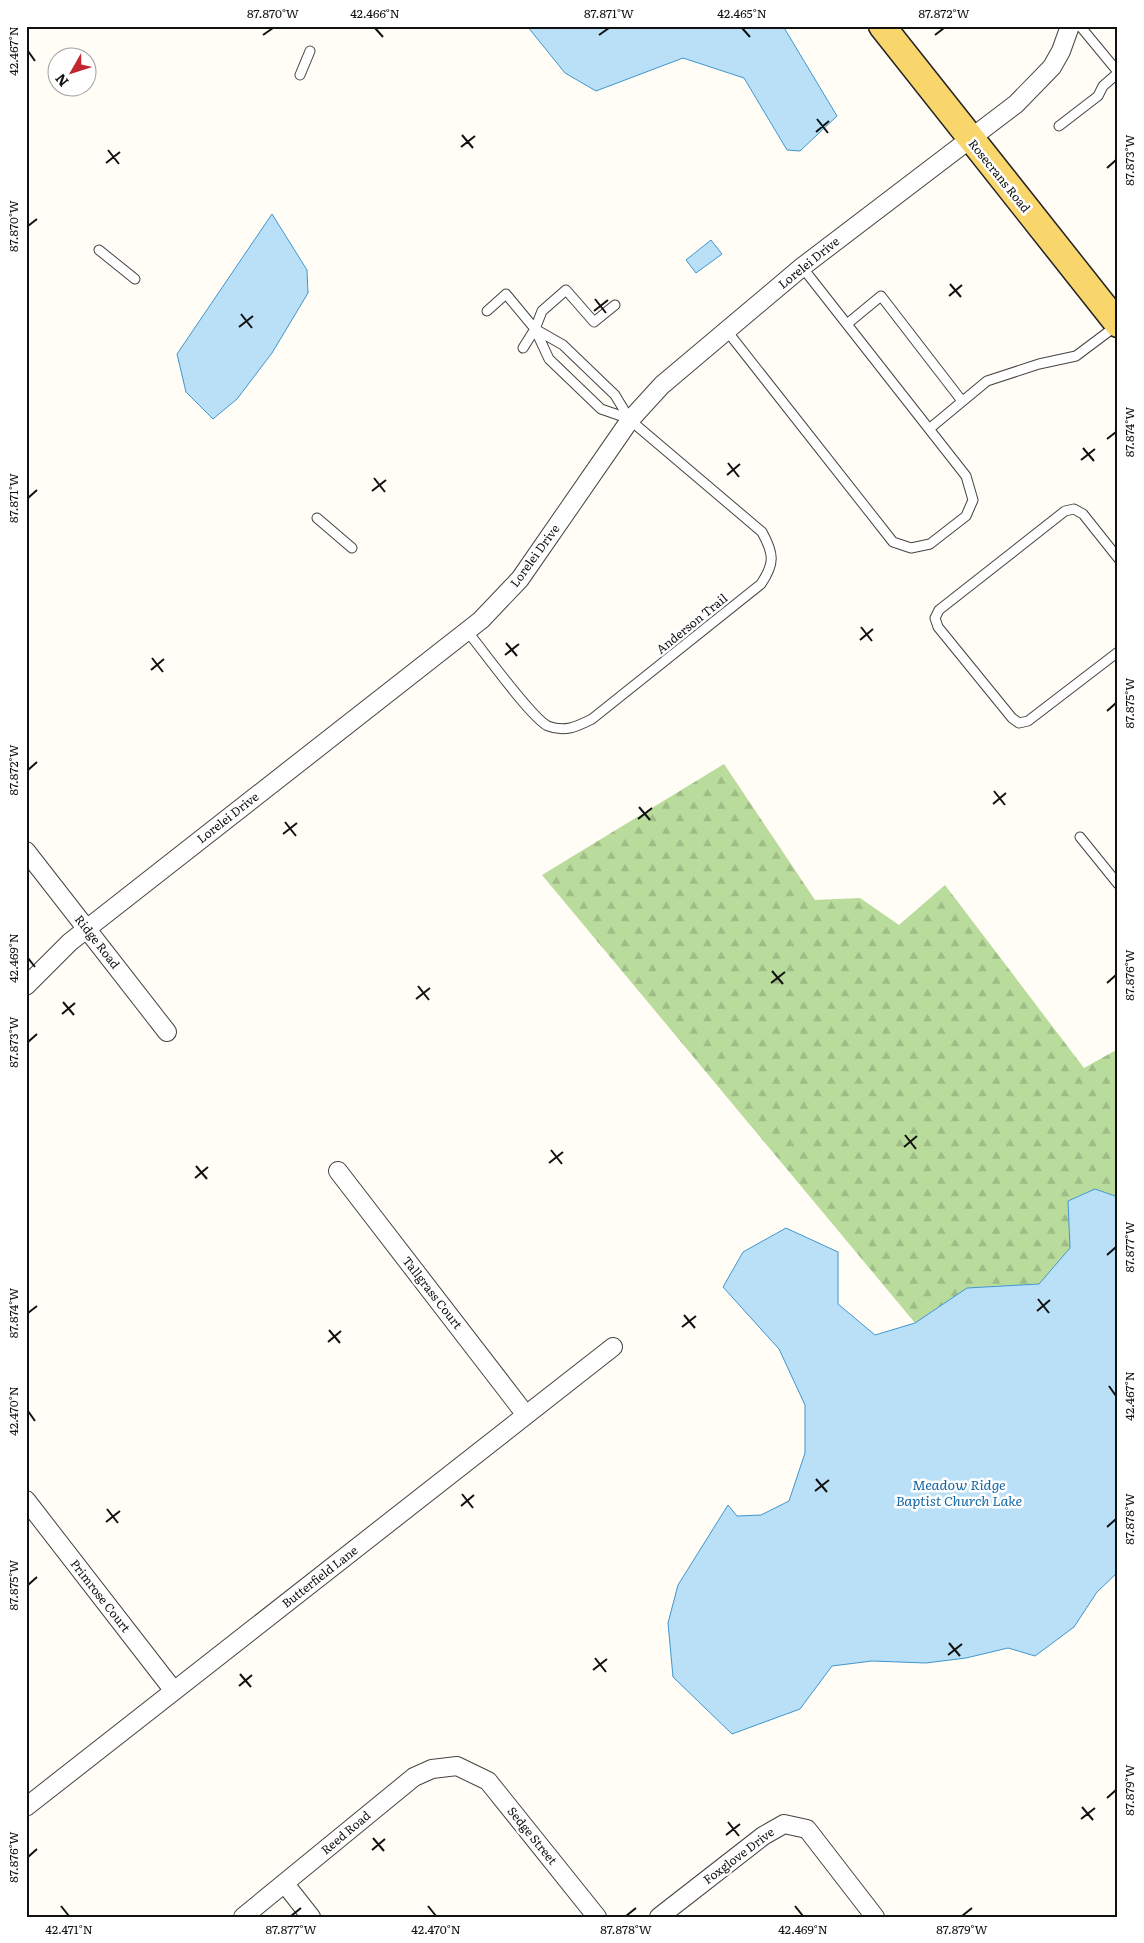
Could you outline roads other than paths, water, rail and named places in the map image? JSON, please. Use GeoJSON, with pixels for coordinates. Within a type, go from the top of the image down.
{"type":"FeatureCollection","features":[{"type":"Feature","properties":{"kind":"main road","name":"Rosecrans Road"},"geometry":{"type":"LineString","coordinates":[[882,26],[1118,324]]}},
{"type":"Feature","properties":{"kind":"street","name":"Lorelei Drive"},"geometry":{"type":"LineString","coordinates":[[26,986],[70,942],[87,928],[481,620],[520,579],[630,420],[662,386],[802,267],[1016,104],[1052,67],[1061,51],[1070,26]]}},
{"type":"Feature","properties":{"kind":"street","name":"Ridge Road"},"geometry":{"type":"LineString","coordinates":[[26,851],[167,1032]]}},
{"type":"Feature","properties":{"kind":"street","name":"Tallgrass Court"},"geometry":{"type":"LineString","coordinates":[[338,1171],[526,1415]]}},
{"type":"Feature","properties":{"kind":"street","name":"Butterfield Lane"},"geometry":{"type":"LineString","coordinates":[[26,1808],[613,1347]]}},
{"type":"Feature","properties":{"kind":"street","name":"Primrose Court"},"geometry":{"type":"LineString","coordinates":[[26,1500],[174,1691]]}},
{"type":"Feature","properties":{"kind":"street","name":"Reed Road"},"geometry":{"type":"LineString","coordinates":[[243,1917],[414,1777],[432,1769],[458,1766]]}},
{"type":"Feature","properties":{"kind":"street","name":"Sedge Street"},"geometry":{"type":"LineString","coordinates":[[458,1766],[488,1782],[597,1917]]}},
{"type":"Feature","properties":{"kind":"street","name":"Foxglove Drive"},"geometry":{"type":"LineString","coordinates":[[659,1917],[764,1836],[784,1824],[807,1829],[875,1917]]}},
{"type":"Feature","properties":{"kind":"street"},"geometry":{"type":"LineString","coordinates":[[285,1884],[311,1917]]}},
{"type":"Feature","properties":{"kind":"lane"},"geometry":{"type":"LineString","coordinates":[[1059,126],[1098,96],[1103,86],[1118,72],[1080,26]]}},
{"type":"Feature","properties":{"kind":"lane"},"geometry":{"type":"LineString","coordinates":[[300,75],[310,51]]}},
{"type":"Feature","properties":{"kind":"lane"},"geometry":{"type":"LineString","coordinates":[[99,250],[135,279]]}},
{"type":"Feature","properties":{"kind":"lane"},"geometry":{"type":"LineString","coordinates":[[727,330],[893,542],[912,548],[930,544],[966,516],[973,500],[966,476],[802,267]]}},
{"type":"Feature","properties":{"kind":"lane"},"geometry":{"type":"LineString","coordinates":[[522,348],[534,329],[542,311],[566,290],[594,322],[614,305]]}},
{"type":"Feature","properties":{"kind":"lane"},"geometry":{"type":"LineString","coordinates":[[487,311],[506,294],[534,329],[549,359],[601,408],[630,420]]}},
{"type":"Feature","properties":{"kind":"lane"},"geometry":{"type":"LineString","coordinates":[[847,324],[881,296],[962,401]]}},
{"type":"Feature","properties":{"kind":"lane"},"geometry":{"type":"LineString","coordinates":[[929,429],[986,381],[1039,364],[1076,356],[1118,324]]}},
{"type":"Feature","properties":{"kind":"lane"},"geometry":{"type":"LineString","coordinates":[[534,329],[564,345],[615,394],[630,420]]}},
{"type":"Feature","properties":{"kind":"lane","name":"Anderson Trail"},"geometry":{"type":"LineString","coordinates":[[467,631],[531,710],[547,726],[559,729],[572,729],[592,719],[762,584],[770,570],[772,560],[769,544],[762,532],[630,420]]}},
{"type":"Feature","properties":{"kind":"lane"},"geometry":{"type":"LineString","coordinates":[[1118,558],[1083,514],[1074,509],[1065,511],[939,610],[934,618],[938,627],[1012,718],[1019,723],[1028,721],[1118,652]]}},
{"type":"Feature","properties":{"kind":"lane"},"geometry":{"type":"LineString","coordinates":[[317,518],[352,548]]}},
{"type":"Feature","properties":{"kind":"lane"},"geometry":{"type":"LineString","coordinates":[[1080,837],[1118,884]]}},
{"type":"Feature","properties":{"kind":"water"},"geometry":{"type":"Polygon","coordinates":[[[527,26],[783,26],[837,116],[800,151],[787,150],[744,78],[683,58],[596,91],[565,73],[527,26]]]}},
{"type":"Feature","properties":{"kind":"water"},"geometry":{"type":"Polygon","coordinates":[[[272,214],[307,270],[308,293],[272,353],[237,399],[213,419],[186,392],[177,354],[272,214]]]}},
{"type":"Feature","properties":{"kind":"water"},"geometry":{"type":"Polygon","coordinates":[[[711,240],[722,254],[696,273],[686,260],[711,240]]]}},
{"type":"Feature","properties":{"kind":"water","name":"Meadow Ridge Baptist Church Lake"},"geometry":{"type":"Polygon","coordinates":[[[1095,1189],[1118,1197],[1118,1572],[1097,1592],[1074,1627],[1035,1656],[1008,1648],[966,1658],[926,1663],[872,1661],[832,1666],[800,1709],[732,1734],[673,1677],[668,1623],[678,1585],[728,1505],[737,1516],[761,1515],[789,1501],[805,1453],[805,1405],[779,1349],[723,1287],[743,1252],[786,1228],[838,1252],[838,1304],[875,1335],[915,1323],[967,1288],[1039,1284],[1070,1248],[1068,1201],[1095,1189]]]}}]}
